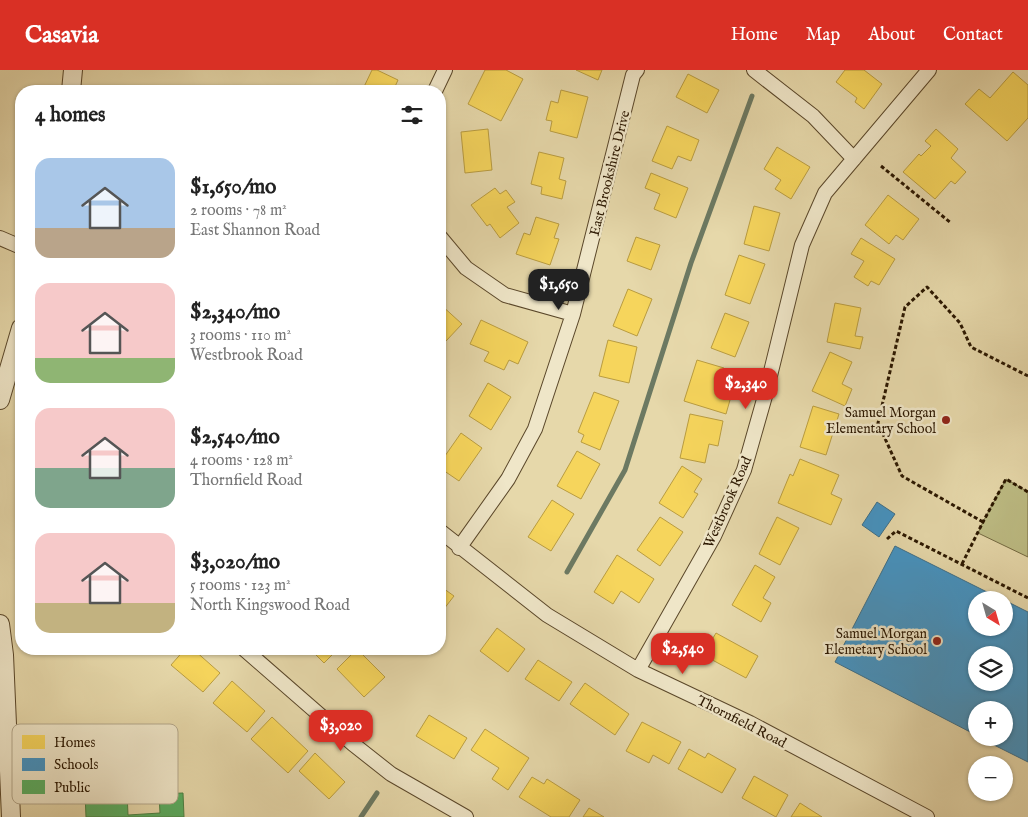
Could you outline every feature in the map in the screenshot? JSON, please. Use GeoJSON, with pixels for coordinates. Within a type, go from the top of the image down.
{"type":"FeatureCollection","features":[{"type":"Feature","properties":{"kind":"street"},"geometry":{"type":"LineString","coordinates":[[72,85],[73,70]]}},
{"type":"Feature","properties":{"kind":"street"},"geometry":{"type":"LineString","coordinates":[[439,85],[445,70]]}},
{"type":"Feature","properties":{"kind":"street","name":"East Brookshire Drive"},"geometry":{"type":"LineString","coordinates":[[459,548],[508,479],[535,429],[573,314],[636,70]]}},
{"type":"Feature","properties":{"kind":"street"},"geometry":{"type":"LineString","coordinates":[[754,70],[813,116],[854,159]]}},
{"type":"Feature","properties":{"kind":"street","name":"Westbrook Road"},"geometry":{"type":"LineString","coordinates":[[638,670],[714,536],[744,470],[765,396],[802,245],[825,193],[929,70]]}},
{"type":"Feature","properties":{"kind":"street"},"geometry":{"type":"LineString","coordinates":[[0,238],[15,244]]}},
{"type":"Feature","properties":{"kind":"street"},"geometry":{"type":"LineString","coordinates":[[446,244],[466,268],[505,295],[573,314]]}},
{"type":"Feature","properties":{"kind":"street"},"geometry":{"type":"LineString","coordinates":[[0,400],[15,349]]}},
{"type":"Feature","properties":{"kind":"street","name":"Thornfield Road"},"geometry":{"type":"LineString","coordinates":[[446,536],[547,615],[638,670],[750,723],[927,817]]}},
{"type":"Feature","properties":{"kind":"street"},"geometry":{"type":"LineString","coordinates":[[0,624],[4,655],[11,817]]}},
{"type":"Feature","properties":{"kind":"street"},"geometry":{"type":"LineString","coordinates":[[251,655],[353,744],[391,774],[464,817]]}},
{"type":"Feature","properties":{"kind":"path"},"geometry":{"type":"LineString","coordinates":[[881,166],[951,223]]}},
{"type":"Feature","properties":{"kind":"path"},"geometry":{"type":"LineString","coordinates":[[982,522],[902,476],[878,423],[905,307],[927,287],[960,323],[971,348],[1028,376]]}},
{"type":"Feature","properties":{"kind":"path"},"geometry":{"type":"LineString","coordinates":[[962,564],[982,522],[1006,479],[1028,492]]}},
{"type":"Feature","properties":{"kind":"path"},"geometry":{"type":"LineString","coordinates":[[886,539],[896,531],[1028,598]]}},
{"type":"Feature","properties":{"kind":"shaded area"},"geometry":{"type":"Polygon","coordinates":[[[1006,479],[1028,492],[1028,557],[978,533],[1006,479]]]}},
{"type":"Feature","properties":{"kind":"building: Homes"},"geometry":{"type":"Polygon","coordinates":[[[372,70],[377,70],[398,80],[396,85],[365,85],[372,70]]]}},
{"type":"Feature","properties":{"kind":"building: Homes"},"geometry":{"type":"Polygon","coordinates":[[[485,70],[506,70],[523,79],[501,121],[468,104],[485,70]]]}},
{"type":"Feature","properties":{"kind":"building: Homes"},"geometry":{"type":"Polygon","coordinates":[[[576,70],[602,70],[598,80],[576,70]]]}},
{"type":"Feature","properties":{"kind":"building: Homes"},"geometry":{"type":"Polygon","coordinates":[[[845,70],[864,70],[882,84],[864,109],[855,102],[857,98],[836,82],[845,70]]]}},
{"type":"Feature","properties":{"kind":"building: Homes"},"geometry":{"type":"Polygon","coordinates":[[[1013,72],[1028,85],[1028,118],[1007,141],[965,104],[979,89],[990,98],[1013,72]]]}},
{"type":"Feature","properties":{"kind":"building: Homes"},"geometry":{"type":"Polygon","coordinates":[[[688,74],[719,90],[707,113],[676,97],[688,74]]]}},
{"type":"Feature","properties":{"kind":"building: Homes"},"geometry":{"type":"Polygon","coordinates":[[[561,90],[588,97],[577,138],[550,131],[552,121],[546,120],[551,101],[558,103],[561,90]]]}},
{"type":"Feature","properties":{"kind":"building: Homes"},"geometry":{"type":"Polygon","coordinates":[[[667,126],[699,140],[691,161],[678,156],[672,169],[652,161],[667,126]]]}},
{"type":"Feature","properties":{"kind":"building: Homes"},"geometry":{"type":"Polygon","coordinates":[[[488,129],[492,170],[465,173],[461,132],[488,129]]]}},
{"type":"Feature","properties":{"kind":"building: Homes"},"geometry":{"type":"Polygon","coordinates":[[[936,129],[958,149],[951,158],[966,172],[955,184],[951,181],[935,199],[903,172],[919,154],[921,156],[931,146],[925,141],[936,129]]]}},
{"type":"Feature","properties":{"kind":"building: Homes"},"geometry":{"type":"Polygon","coordinates":[[[777,147],[810,167],[791,199],[775,189],[781,180],[764,169],[777,147]]]}},
{"type":"Feature","properties":{"kind":"building: Homes"},"geometry":{"type":"Polygon","coordinates":[[[539,152],[564,158],[559,179],[566,181],[562,199],[541,194],[542,187],[531,184],[539,152]]]}},
{"type":"Feature","properties":{"kind":"building: Homes"},"geometry":{"type":"Polygon","coordinates":[[[651,173],[688,188],[676,218],[654,209],[660,194],[645,188],[651,173]]]}},
{"type":"Feature","properties":{"kind":"building: Homes"},"geometry":{"type":"Polygon","coordinates":[[[495,188],[500,194],[506,190],[515,202],[507,207],[519,223],[500,238],[490,224],[487,226],[471,205],[495,188]]]}},
{"type":"Feature","properties":{"kind":"building: Homes"},"geometry":{"type":"Polygon","coordinates":[[[888,195],[919,219],[903,240],[896,235],[889,244],[865,225],[888,195]]]}},
{"type":"Feature","properties":{"kind":"building: Homes"},"geometry":{"type":"Polygon","coordinates":[[[754,206],[780,213],[769,251],[744,244],[754,206]]]}},
{"type":"Feature","properties":{"kind":"building: Homes"},"geometry":{"type":"Polygon","coordinates":[[[536,217],[559,224],[554,238],[559,239],[550,265],[516,254],[524,233],[530,235],[536,217]]]}},
{"type":"Feature","properties":{"kind":"building: Homes"},"geometry":{"type":"Polygon","coordinates":[[[636,237],[660,245],[651,270],[627,261],[636,237]]]}},
{"type":"Feature","properties":{"kind":"building: Homes"},"geometry":{"type":"Polygon","coordinates":[[[861,238],[895,259],[879,285],[871,281],[868,286],[854,277],[864,261],[851,254],[861,238]]]}},
{"type":"Feature","properties":{"kind":"building: Homes"},"geometry":{"type":"Polygon","coordinates":[[[739,255],[765,264],[750,304],[725,295],[739,255]]]}},
{"type":"Feature","properties":{"kind":"building: Homes"},"geometry":{"type":"Polygon","coordinates":[[[628,289],[652,299],[637,336],[613,326],[628,289]]]}},
{"type":"Feature","properties":{"kind":"building: Homes"},"geometry":{"type":"Polygon","coordinates":[[[835,303],[861,308],[855,336],[863,337],[860,349],[827,342],[835,303]]]}},
{"type":"Feature","properties":{"kind":"building: Homes"},"geometry":{"type":"Polygon","coordinates":[[[446,309],[462,324],[446,341],[446,309]]]}},
{"type":"Feature","properties":{"kind":"building: Homes"},"geometry":{"type":"Polygon","coordinates":[[[725,313],[749,322],[735,357],[711,348],[725,313]]]}},
{"type":"Feature","properties":{"kind":"building: Homes"},"geometry":{"type":"Polygon","coordinates":[[[481,320],[528,342],[518,364],[509,360],[504,370],[484,361],[489,352],[470,344],[481,320]]]}},
{"type":"Feature","properties":{"kind":"building: Homes"},"geometry":{"type":"Polygon","coordinates":[[[608,340],[637,347],[629,383],[599,376],[608,340]]]}},
{"type":"Feature","properties":{"kind":"building: Homes"},"geometry":{"type":"Polygon","coordinates":[[[830,352],[852,362],[842,384],[852,389],[845,406],[812,391],[830,352]]]}},
{"type":"Feature","properties":{"kind":"building: Homes"},"geometry":{"type":"Polygon","coordinates":[[[697,360],[724,368],[718,389],[732,393],[726,414],[684,401],[697,360]]]}},
{"type":"Feature","properties":{"kind":"building: Homes"},"geometry":{"type":"Polygon","coordinates":[[[488,383],[511,397],[491,430],[469,416],[488,383]]]}},
{"type":"Feature","properties":{"kind":"building: Homes"},"geometry":{"type":"Polygon","coordinates":[[[594,392],[619,401],[600,450],[581,442],[584,435],[578,432],[594,392]]]}},
{"type":"Feature","properties":{"kind":"building: Homes"},"geometry":{"type":"Polygon","coordinates":[[[813,406],[839,414],[826,455],[800,447],[813,406]]]}},
{"type":"Feature","properties":{"kind":"building: Homes"},"geometry":{"type":"Polygon","coordinates":[[[690,414],[723,421],[718,446],[709,444],[705,463],[680,458],[690,414]]]}},
{"type":"Feature","properties":{"kind":"building: Homes"},"geometry":{"type":"Polygon","coordinates":[[[461,433],[482,448],[459,481],[446,472],[446,454],[461,433]]]}},
{"type":"Feature","properties":{"kind":"building: Homes"},"geometry":{"type":"Polygon","coordinates":[[[577,451],[600,464],[581,499],[557,486],[577,451]]]}},
{"type":"Feature","properties":{"kind":"building: Homes"},"geometry":{"type":"Polygon","coordinates":[[[800,459],[839,475],[831,494],[842,499],[831,525],[778,503],[790,474],[793,476],[800,459]]]}},
{"type":"Feature","properties":{"kind":"building: Homes"},"geometry":{"type":"Polygon","coordinates":[[[682,466],[702,479],[694,492],[698,494],[683,518],[659,503],[682,466]]]}},
{"type":"Feature","properties":{"kind":"building: Homes"},"geometry":{"type":"Polygon","coordinates":[[[552,500],[574,514],[551,551],[528,537],[552,500]]]}},
{"type":"Feature","properties":{"kind":"building: Homes"},"geometry":{"type":"Polygon","coordinates":[[[660,517],[683,532],[660,566],[637,550],[660,517]]]}},
{"type":"Feature","properties":{"kind":"building: Homes"},"geometry":{"type":"Polygon","coordinates":[[[777,517],[799,528],[780,565],[759,554],[777,517]]]}},
{"type":"Feature","properties":{"kind":"building: Homes"},"geometry":{"type":"Polygon","coordinates":[[[617,555],[654,579],[639,603],[621,591],[613,604],[594,592],[617,555]]]}},
{"type":"Feature","properties":{"kind":"building: Homes"},"geometry":{"type":"Polygon","coordinates":[[[755,565],[775,577],[763,598],[771,603],[761,622],[732,605],[755,565]]]}},
{"type":"Feature","properties":{"kind":"building: Homes"},"geometry":{"type":"Polygon","coordinates":[[[446,590],[454,596],[446,606],[446,590]]]}},
{"type":"Feature","properties":{"kind":"building: Homes"},"geometry":{"type":"Polygon","coordinates":[[[497,628],[525,649],[508,672],[480,651],[497,628]]]}},
{"type":"Feature","properties":{"kind":"building: Homes"},"geometry":{"type":"Polygon","coordinates":[[[716,633],[758,656],[746,678],[703,655],[716,633]]]}},
{"type":"Feature","properties":{"kind":"building: Homes"},"geometry":{"type":"Polygon","coordinates":[[[180,655],[200,655],[220,673],[203,692],[171,665],[180,655]]]}},
{"type":"Feature","properties":{"kind":"building: Homes"},"geometry":{"type":"Polygon","coordinates":[[[316,655],[332,655],[324,663],[316,655]]]}},
{"type":"Feature","properties":{"kind":"building: Homes"},"geometry":{"type":"Polygon","coordinates":[[[351,655],[363,655],[385,677],[364,697],[337,669],[351,655]]]}},
{"type":"Feature","properties":{"kind":"building: Homes"},"geometry":{"type":"Polygon","coordinates":[[[538,660],[572,682],[559,701],[525,679],[538,660]]]}},
{"type":"Feature","properties":{"kind":"building: Homes"},"geometry":{"type":"Polygon","coordinates":[[[232,681],[265,711],[247,732],[213,703],[232,681]]]}},
{"type":"Feature","properties":{"kind":"building: Homes"},"geometry":{"type":"Polygon","coordinates":[[[585,683],[629,714],[615,735],[570,704],[585,683]]]}},
{"type":"Feature","properties":{"kind":"building: Homes"},"geometry":{"type":"Polygon","coordinates":[[[429,715],[467,738],[454,759],[416,736],[429,715]]]}},
{"type":"Feature","properties":{"kind":"building: Homes"},"geometry":{"type":"Polygon","coordinates":[[[272,717],[308,751],[288,773],[251,739],[272,717]]]}},
{"type":"Feature","properties":{"kind":"building: Homes"},"geometry":{"type":"Polygon","coordinates":[[[642,722],[681,742],[669,764],[653,755],[649,763],[626,751],[642,722]]]}},
{"type":"Feature","properties":{"kind":"building: Homes"},"geometry":{"type":"Polygon","coordinates":[[[485,729],[529,758],[508,790],[492,779],[499,768],[471,750],[485,729]]]}},
{"type":"Feature","properties":{"kind":"building: Homes"},"geometry":{"type":"Polygon","coordinates":[[[689,749],[705,758],[708,753],[736,769],[722,793],[678,769],[689,749]]]}},
{"type":"Feature","properties":{"kind":"building: Homes"},"geometry":{"type":"Polygon","coordinates":[[[315,753],[345,782],[329,799],[299,771],[315,753]]]}},
{"type":"Feature","properties":{"kind":"building: Homes"},"geometry":{"type":"Polygon","coordinates":[[[754,776],[788,795],[776,817],[742,798],[754,776]]]}},
{"type":"Feature","properties":{"kind":"building: Homes"},"geometry":{"type":"Polygon","coordinates":[[[532,777],[544,784],[547,779],[580,800],[569,817],[551,817],[519,797],[532,777]]]}},
{"type":"Feature","properties":{"kind":"building: Homes"},"geometry":{"type":"Polygon","coordinates":[[[800,803],[822,817],[791,817],[800,803]]]}},
{"type":"Feature","properties":{"kind":"building: Homes"},"geometry":{"type":"Polygon","coordinates":[[[589,808],[604,817],[583,817],[589,808]]]}},
{"type":"Feature","properties":{"kind":"building: Schools"},"geometry":{"type":"Polygon","coordinates":[[[877,502],[895,514],[879,537],[862,525],[877,502]]]}},
{"type":"Feature","properties":{"kind":"building: Schools","name":"Samuel Morgan Elemetary School"},"geometry":{"type":"Polygon","coordinates":[[[895,546],[985,591],[968,591],[968,636],[1013,636],[1013,604],[1028,612],[1028,762],[996,746],[1013,746],[1013,701],[968,701],[968,731],[835,662],[895,546]]]}},
{"type":"Feature","properties":{"kind":"building: Public"},"geometry":{"type":"Polygon","coordinates":[[[178,793],[183,793],[184,817],[86,817],[85,804],[128,804],[128,815],[160,813],[160,804],[178,804],[178,793]]]}},
{"type":"Feature","properties":{"kind":"waterway"},"geometry":{"type":"LineString","coordinates":[[567,572],[625,470],[691,263],[752,96]]}},
{"type":"Feature","properties":{"kind":"waterway"},"geometry":{"type":"LineString","coordinates":[[361,817],[377,793]]}},
{"type":"Feature","properties":{"kind":"place","name":"Samuel Morgan Elementary School"},"geometry":{"type":"Point","coordinates":[946,420]}},
{"type":"Feature","properties":{"kind":"place","name":"Samuel Morgan Elemetary School"},"geometry":{"type":"Point","coordinates":[937,641]}}]}
